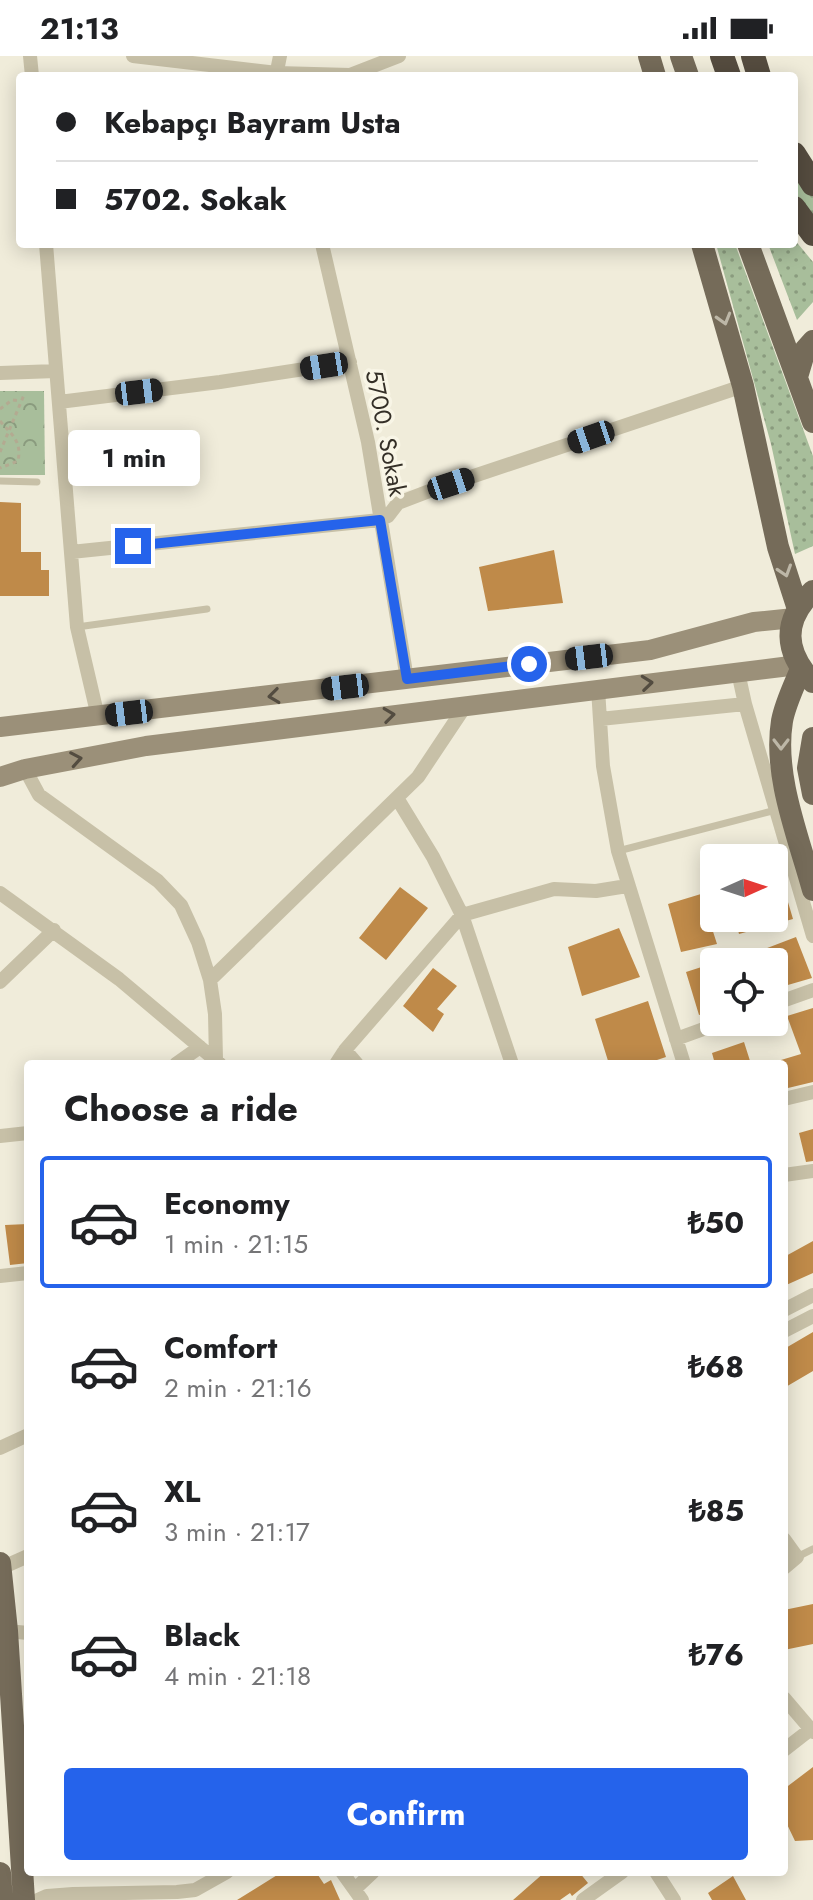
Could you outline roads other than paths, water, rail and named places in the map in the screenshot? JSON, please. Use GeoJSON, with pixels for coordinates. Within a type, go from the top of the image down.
{"type":"FeatureCollection","features":[{"type":"Feature","properties":{"kind":"highway"},"geometry":{"type":"LineString","coordinates":[[798,160],[813,184]]}},
{"type":"Feature","properties":{"kind":"highway"},"geometry":{"type":"LineString","coordinates":[[798,213],[813,234]]}},
{"type":"Feature","properties":{"kind":"main road"},"geometry":{"type":"LineString","coordinates":[[703,248],[743,386],[796,614],[791,642],[804,672],[782,719],[780,746],[785,786],[813,890]]}},
{"type":"Feature","properties":{"kind":"main road"},"geometry":{"type":"LineString","coordinates":[[749,248],[813,422]]}},
{"type":"Feature","properties":{"kind":"main road"},"geometry":{"type":"LineString","coordinates":[[797,377],[805,350],[813,341]]}},
{"type":"Feature","properties":{"kind":"main road"},"geometry":{"type":"LineString","coordinates":[[0,727],[650,650],[796,614],[813,591]]}},
{"type":"Feature","properties":{"kind":"main road"},"geometry":{"type":"LineString","coordinates":[[0,777],[25,769],[146,746],[738,672],[804,672]]}},
{"type":"Feature","properties":{"kind":"main road"},"geometry":{"type":"LineString","coordinates":[[813,738],[808,768],[813,794]]}},
{"type":"Feature","properties":{"kind":"main road"},"geometry":{"type":"LineString","coordinates":[[0,1566],[18,1632],[23,1807]]}},
{"type":"Feature","properties":{"kind":"main road"},"geometry":{"type":"LineString","coordinates":[[0,1873],[2,1900]]}},
{"type":"Feature","properties":{"kind":"street"},"geometry":{"type":"LineString","coordinates":[[358,72],[399,56]]}},
{"type":"Feature","properties":{"kind":"street"},"geometry":{"type":"LineString","coordinates":[[138,57],[261,72]]}},
{"type":"Feature","properties":{"kind":"street"},"geometry":{"type":"LineString","coordinates":[[47,248],[77,627],[98,717]]}},
{"type":"Feature","properties":{"kind":"street","name":"5700. Sokak"},"geometry":{"type":"LineString","coordinates":[[323,248],[368,442],[407,679]]}},
{"type":"Feature","properties":{"kind":"street"},"geometry":{"type":"LineString","coordinates":[[59,402],[350,362]]}},
{"type":"Feature","properties":{"kind":"street"},"geometry":{"type":"LineString","coordinates":[[0,373],[56,371]]}},
{"type":"Feature","properties":{"kind":"street"},"geometry":{"type":"LineString","coordinates":[[71,552],[380,520],[388,516],[398,503],[432,490],[743,386]]}},
{"type":"Feature","properties":{"kind":"street"},"geometry":{"type":"LineString","coordinates":[[738,672],[813,936]]}},
{"type":"Feature","properties":{"kind":"street"},"geometry":{"type":"LineString","coordinates":[[598,689],[609,811],[618,851],[683,1060]]}},
{"type":"Feature","properties":{"kind":"street"},"geometry":{"type":"LineString","coordinates":[[600,719],[745,704]]}},
{"type":"Feature","properties":{"kind":"street"},"geometry":{"type":"LineString","coordinates":[[210,980],[418,777],[466,705]]}},
{"type":"Feature","properties":{"kind":"street"},"geometry":{"type":"LineString","coordinates":[[25,769],[39,795],[158,881],[181,905],[198,942],[210,980],[218,1060]]}},
{"type":"Feature","properties":{"kind":"street"},"geometry":{"type":"LineString","coordinates":[[397,798],[433,857],[462,915],[511,1060]]}},
{"type":"Feature","properties":{"kind":"street"},"geometry":{"type":"LineString","coordinates":[[339,1060],[462,915],[554,889],[596,891],[627,886]]}},
{"type":"Feature","properties":{"kind":"street"},"geometry":{"type":"LineString","coordinates":[[0,893],[119,979],[216,1060]]}},
{"type":"Feature","properties":{"kind":"street"},"geometry":{"type":"LineString","coordinates":[[0,982],[54,930]]}},
{"type":"Feature","properties":{"kind":"street"},"geometry":{"type":"LineString","coordinates":[[788,999],[813,990]]}},
{"type":"Feature","properties":{"kind":"street"},"geometry":{"type":"LineString","coordinates":[[676,1039],[700,1030]]}},
{"type":"Feature","properties":{"kind":"street"},"geometry":{"type":"LineString","coordinates":[[182,1060],[200,1047]]}},
{"type":"Feature","properties":{"kind":"street"},"geometry":{"type":"LineString","coordinates":[[345,1050],[354,1060]]}},
{"type":"Feature","properties":{"kind":"street"},"geometry":{"type":"LineString","coordinates":[[788,1098],[813,1092]]}},
{"type":"Feature","properties":{"kind":"street"},"geometry":{"type":"LineString","coordinates":[[0,1136],[24,1133]]}},
{"type":"Feature","properties":{"kind":"street"},"geometry":{"type":"LineString","coordinates":[[788,1174],[813,1171]]}},
{"type":"Feature","properties":{"kind":"street"},"geometry":{"type":"LineString","coordinates":[[0,1276],[24,1273]]}},
{"type":"Feature","properties":{"kind":"street"},"geometry":{"type":"LineString","coordinates":[[788,1308],[813,1295]]}},
{"type":"Feature","properties":{"kind":"street"},"geometry":{"type":"LineString","coordinates":[[788,1329],[813,1316]]}},
{"type":"Feature","properties":{"kind":"street"},"geometry":{"type":"LineString","coordinates":[[0,1448],[24,1437]]}},
{"type":"Feature","properties":{"kind":"street"},"geometry":{"type":"LineString","coordinates":[[788,1545],[797,1557],[788,1565]]}},
{"type":"Feature","properties":{"kind":"street"},"geometry":{"type":"LineString","coordinates":[[0,1566],[24,1557]]}},
{"type":"Feature","properties":{"kind":"street"},"geometry":{"type":"LineString","coordinates":[[788,1703],[812,1731],[788,1747]]}},
{"type":"Feature","properties":{"kind":"street"},"geometry":{"type":"LineString","coordinates":[[31,1895],[177,1896],[220,1876]]}},
{"type":"Feature","properties":{"kind":"street"},"geometry":{"type":"LineString","coordinates":[[345,1876],[359,1894],[370,1876]]}},
{"type":"Feature","properties":{"kind":"street"},"geometry":{"type":"LineString","coordinates":[[583,1900],[616,1876]]}},
{"type":"Feature","properties":{"kind":"street"},"geometry":{"type":"LineString","coordinates":[[659,1876],[674,1900]]}},
{"type":"Feature","properties":{"kind":"lane"},"geometry":{"type":"LineString","coordinates":[[0,481],[37,482]]}},
{"type":"Feature","properties":{"kind":"lane"},"geometry":{"type":"LineString","coordinates":[[77,627],[207,609]]}},
{"type":"Feature","properties":{"kind":"lane"},"geometry":{"type":"LineString","coordinates":[[618,851],[776,810]]}},
{"type":"Feature","properties":{"kind":"lane"},"geometry":{"type":"LineString","coordinates":[[797,1557],[813,1549]]}}]}
